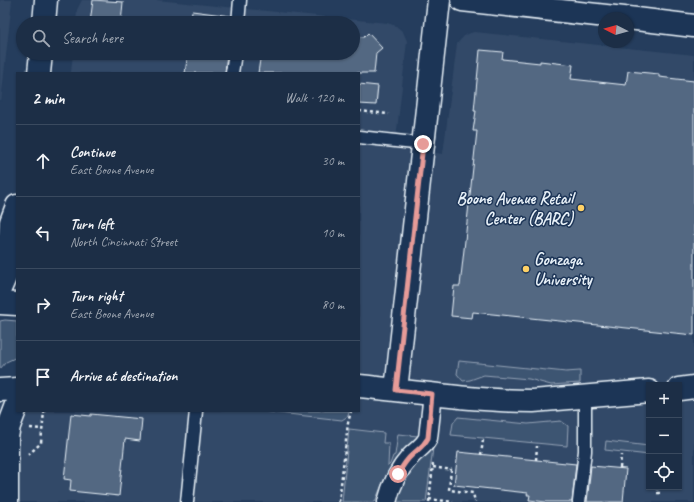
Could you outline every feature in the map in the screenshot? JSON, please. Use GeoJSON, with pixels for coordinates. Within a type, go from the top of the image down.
{"type":"FeatureCollection","features":[{"type":"Feature","properties":{"kind":"street"},"geometry":{"type":"LineString","coordinates":[[45,16],[46,0]]}},
{"type":"Feature","properties":{"kind":"street"},"geometry":{"type":"LineString","coordinates":[[396,390],[439,0]]}},
{"type":"Feature","properties":{"kind":"street"},"geometry":{"type":"LineString","coordinates":[[462,0],[598,15]]}},
{"type":"Feature","properties":{"kind":"street"},"geometry":{"type":"LineString","coordinates":[[634,19],[694,26]]}},
{"type":"Feature","properties":{"kind":"street"},"geometry":{"type":"LineString","coordinates":[[38,72],[39,60]]}},
{"type":"Feature","properties":{"kind":"street"},"geometry":{"type":"LineString","coordinates":[[0,289],[6,275],[11,222],[16,209]]}},
{"type":"Feature","properties":{"kind":"street"},"geometry":{"type":"LineString","coordinates":[[0,303],[16,304]]}},
{"type":"Feature","properties":{"kind":"street"},"geometry":{"type":"LineString","coordinates":[[360,386],[514,401],[533,401],[646,391]]}},
{"type":"Feature","properties":{"kind":"street"},"geometry":{"type":"LineString","coordinates":[[682,389],[694,387]]}},
{"type":"Feature","properties":{"kind":"street"},"geometry":{"type":"LineString","coordinates":[[0,390],[16,389]]}},
{"type":"Feature","properties":{"kind":"street"},"geometry":{"type":"LineString","coordinates":[[387,502],[404,464],[412,454],[424,445],[428,438],[432,394]]}},
{"type":"Feature","properties":{"kind":"street"},"geometry":{"type":"LineString","coordinates":[[7,502],[7,437],[9,426],[16,407]]}},
{"type":"Feature","properties":{"kind":"lane"},"geometry":{"type":"LineString","coordinates":[[239,16],[240,0]]}},
{"type":"Feature","properties":{"kind":"lane"},"geometry":{"type":"LineString","coordinates":[[232,72],[234,60]]}},
{"type":"Feature","properties":{"kind":"lane"},"geometry":{"type":"LineString","coordinates":[[360,137],[423,144]]}},
{"type":"Feature","properties":{"kind":"lane"},"geometry":{"type":"LineString","coordinates":[[580,502],[585,451],[585,396]]}},
{"type":"Feature","properties":{"kind":"lane"},"geometry":{"type":"LineString","coordinates":[[187,502],[196,412]]}},
{"type":"Feature","properties":{"kind":"path"},"geometry":{"type":"LineString","coordinates":[[360,111],[389,114]]}},
{"type":"Feature","properties":{"kind":"path"},"geometry":{"type":"LineString","coordinates":[[24,459],[41,443],[44,412]]}},
{"type":"Feature","properties":{"kind":"path"},"geometry":{"type":"LineString","coordinates":[[339,502],[348,423],[351,412]]}},
{"type":"Feature","properties":{"kind":"path"},"geometry":{"type":"LineString","coordinates":[[481,454],[483,440]]}},
{"type":"Feature","properties":{"kind":"path"},"geometry":{"type":"LineString","coordinates":[[536,460],[537,446]]}},
{"type":"Feature","properties":{"kind":"path"},"geometry":{"type":"LineString","coordinates":[[620,468],[622,455]]}},
{"type":"Feature","properties":{"kind":"path"},"geometry":{"type":"LineString","coordinates":[[434,459],[429,501],[453,502]]}},
{"type":"Feature","properties":{"kind":"path"},"geometry":{"type":"LineString","coordinates":[[433,467],[452,469],[448,490],[473,493],[476,502]]}},
{"type":"Feature","properties":{"kind":"path"},"geometry":{"type":"LineString","coordinates":[[657,490],[657,493],[661,493]]}},
{"type":"Feature","properties":{"kind":"shaded area"},"geometry":{"type":"Polygon","coordinates":[[[0,0],[12,0],[1,101],[0,101],[0,0]]]}},
{"type":"Feature","properties":{"kind":"shaded area","name":"Gonzaga University"},"geometry":{"type":"Polygon","coordinates":[[[82,0],[156,0],[317,16],[77,16],[77,10],[82,0]]]}},
{"type":"Feature","properties":{"kind":"shaded area","name":"Gonzaga University"},"geometry":{"type":"Polygon","coordinates":[[[360,20],[387,23],[396,26],[403,32],[407,41],[395,148],[443,154],[457,44],[465,35],[474,32],[598,45],[598,48],[627,48],[694,55],[694,502],[0,502],[0,397],[16,398],[16,412],[360,412],[360,72],[71,72],[72,60],[360,60],[360,20]]]}},
{"type":"Feature","properties":{"kind":"shaded area"},"geometry":{"type":"Polygon","coordinates":[[[0,321],[16,321],[16,357],[6,362],[0,369],[0,321]]]}},
{"type":"Feature","properties":{"kind":"shaded area"},"geometry":{"type":"Polygon","coordinates":[[[459,361],[566,372],[580,371],[580,383],[551,385],[529,379],[484,375],[463,381],[457,374],[459,361]]]}},
{"type":"Feature","properties":{"kind":"shaded area"},"geometry":{"type":"Polygon","coordinates":[[[270,412],[349,412],[348,416],[342,420],[270,412]]]}},
{"type":"Feature","properties":{"kind":"shaded area"},"geometry":{"type":"Polygon","coordinates":[[[458,417],[528,424],[561,421],[568,426],[567,446],[451,435],[453,423],[458,417]]]}},
{"type":"Feature","properties":{"kind":"shaded area"},"geometry":{"type":"Polygon","coordinates":[[[349,429],[384,433],[383,443],[389,443],[388,466],[395,455],[398,434],[418,436],[397,456],[393,462],[375,502],[342,502],[349,429]]]}},
{"type":"Feature","properties":{"kind":"shaded area"},"geometry":{"type":"Polygon","coordinates":[[[606,441],[646,446],[646,455],[605,450],[606,441]]]}},
{"type":"Feature","properties":{"kind":"shaded area"},"geometry":{"type":"Polygon","coordinates":[[[433,448],[426,502],[396,502],[408,473],[416,463],[433,448]]]}},
{"type":"Feature","properties":{"kind":"building"},"geometry":{"type":"Polygon","coordinates":[[[93,0],[123,2],[122,16],[91,16],[93,0]]]}},
{"type":"Feature","properties":{"kind":"building"},"geometry":{"type":"Polygon","coordinates":[[[192,11],[231,16],[192,16],[192,11]]]}},
{"type":"Feature","properties":{"kind":"building"},"geometry":{"type":"Polygon","coordinates":[[[368,33],[382,48],[376,53],[374,73],[258,72],[260,60],[360,60],[360,37],[364,37],[368,33]]]}},
{"type":"Feature","properties":{"kind":"building","name":"Boone Avenue Retail Center (BARC)"},"geometry":{"type":"Polygon","coordinates":[[[480,50],[503,52],[502,59],[540,63],[540,61],[573,65],[571,79],[626,85],[628,71],[659,74],[659,77],[694,81],[694,335],[473,312],[472,318],[451,316],[454,286],[460,286],[477,131],[473,131],[476,111],[474,111],[480,50]]]}},
{"type":"Feature","properties":{"kind":"building"},"geometry":{"type":"Polygon","coordinates":[[[187,60],[226,60],[225,72],[185,72],[187,60]]]}},
{"type":"Feature","properties":{"kind":"building"},"geometry":{"type":"Polygon","coordinates":[[[360,84],[378,86],[376,105],[360,104],[360,84]]]}},
{"type":"Feature","properties":{"kind":"building"},"geometry":{"type":"Polygon","coordinates":[[[71,414],[91,416],[91,414],[142,419],[140,441],[125,439],[119,496],[70,491],[71,480],[64,479],[71,414]]]}},
{"type":"Feature","properties":{"kind":"building"},"geometry":{"type":"Polygon","coordinates":[[[458,452],[576,464],[572,502],[546,502],[529,500],[530,495],[527,495],[528,493],[454,485],[458,452]]]}},
{"type":"Feature","properties":{"kind":"building"},"geometry":{"type":"Polygon","coordinates":[[[591,466],[626,469],[623,502],[587,502],[591,466]]]}},
{"type":"Feature","properties":{"kind":"place","name":"Boone Avenue Retail Center (BARC)"},"geometry":{"type":"Point","coordinates":[581,208]}},
{"type":"Feature","properties":{"kind":"place","name":"Gonzaga University"},"geometry":{"type":"Point","coordinates":[526,269]}},
{"type":"Feature","properties":{"kind":"route"},"geometry":{"type":"LineString","coordinates":[[398,474],[412,454],[420,449],[428,438],[432,394],[396,390],[423,144]]}}]}
